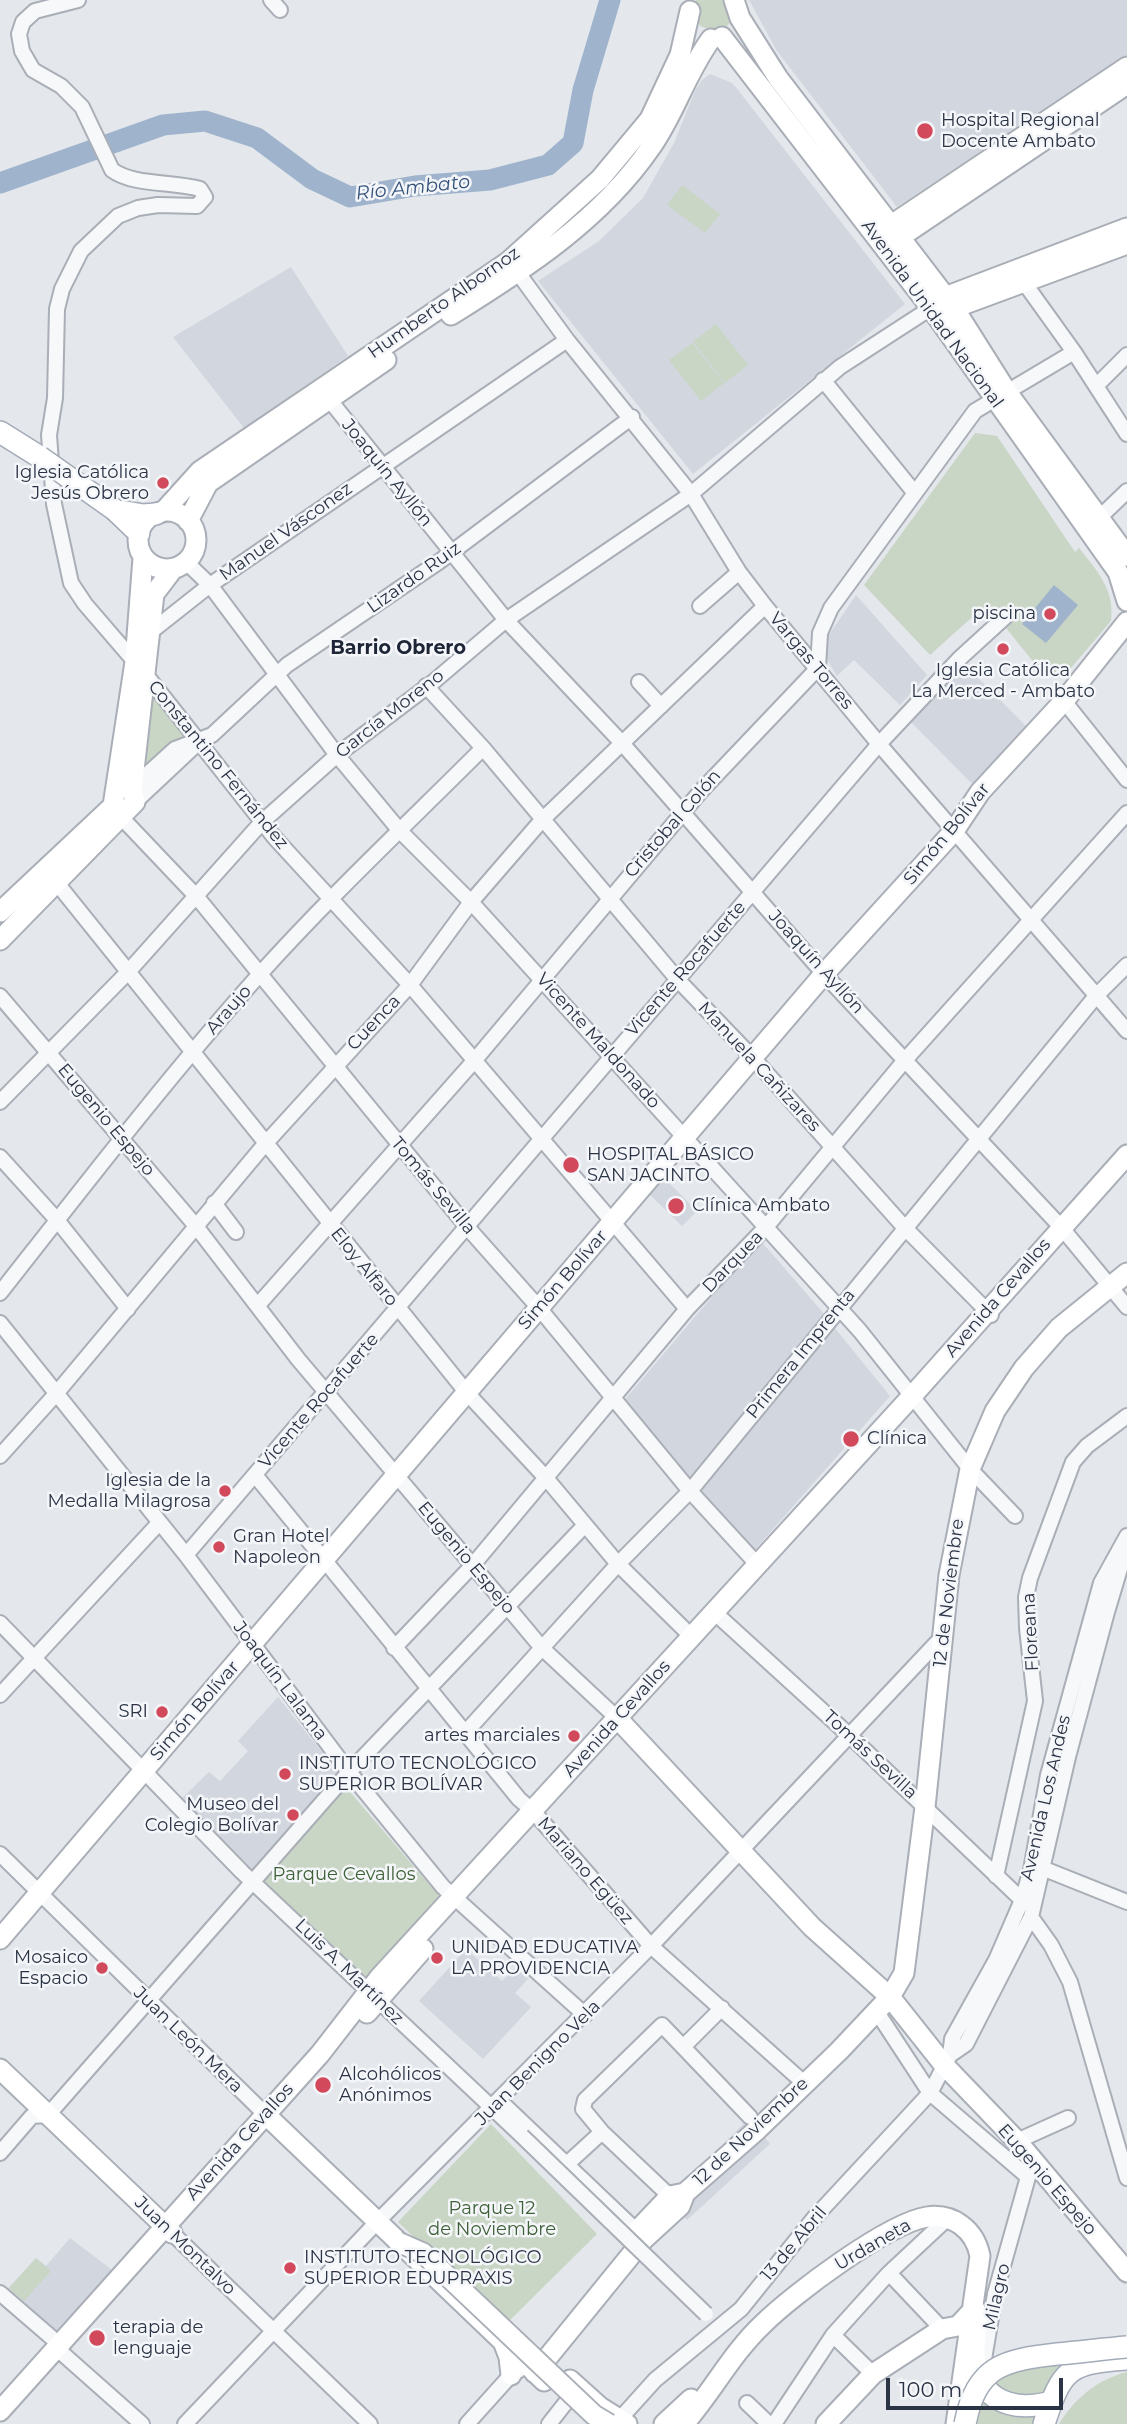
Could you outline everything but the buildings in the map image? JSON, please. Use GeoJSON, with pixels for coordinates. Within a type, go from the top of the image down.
{"type":"FeatureCollection","features":[{"type":"Feature","properties":{"kind":"main road"},"geometry":{"type":"LineString","coordinates":[[0,432],[115,510],[139,533]]}},
{"type":"Feature","properties":{"kind":"main road"},"geometry":{"type":"LineString","coordinates":[[115,510],[143,515],[159,513]]}},
{"type":"Feature","properties":{"kind":"main road"},"geometry":{"type":"LineString","coordinates":[[974,2309],[978,2320],[975,2361],[980,2381],[995,2398],[1014,2406],[1036,2406],[1051,2402]]}},
{"type":"Feature","properties":{"kind":"main road"},"geometry":{"type":"LineString","coordinates":[[965,2424],[967,2410],[984,2379],[1012,2359],[1127,2347]]}},
{"type":"Feature","properties":{"kind":"main road"},"geometry":{"type":"LineString","coordinates":[[1044,2424],[1051,2402],[1071,2370],[1088,2362],[1127,2359]]}},
{"type":"Feature","properties":{"kind":"street","name":"Constantino Fernández"},"geometry":{"type":"LineString","coordinates":[[78,0],[36,10],[23,22],[19,34],[22,51],[33,69],[61,86],[86,114],[108,163],[117,174],[190,186],[200,189],[205,197],[197,206],[158,205],[138,208],[118,216],[81,251],[71,266],[57,309],[55,398],[50,435],[54,504],[71,583],[85,604],[141,669],[262,822],[410,985],[614,1220],[687,1309]]}},
{"type":"Feature","properties":{"kind":"street","name":"Avenida Unidad Nacional"},"geometry":{"type":"LineString","coordinates":[[690,6],[695,23],[717,38],[943,304],[1118,572],[1127,601]]}},
{"type":"Feature","properties":{"kind":"street","name":"Humberto Albornoz"},"geometry":{"type":"LineString","coordinates":[[514,267],[600,179],[650,119],[680,55],[690,6]]}},
{"type":"Feature","properties":{"kind":"street","name":"Avenida Unidad Nacional"},"geometry":{"type":"LineString","coordinates":[[737,9],[778,78],[887,237]]}},
{"type":"Feature","properties":{"kind":"street","name":"Humberto Albornoz"},"geometry":{"type":"LineString","coordinates":[[159,513],[200,471],[325,394],[603,205],[626,181],[653,145],[691,67],[717,38],[737,9]]}},
{"type":"Feature","properties":{"kind":"street"},"geometry":{"type":"LineString","coordinates":[[887,237],[1127,67]]}},
{"type":"Feature","properties":{"kind":"street"},"geometry":{"type":"LineString","coordinates":[[887,237],[1127,84]]}},
{"type":"Feature","properties":{"kind":"street"},"geometry":{"type":"LineString","coordinates":[[943,304],[1127,228]]}},
{"type":"Feature","properties":{"kind":"street"},"geometry":{"type":"LineString","coordinates":[[943,304],[1023,281],[1127,244]]}},
{"type":"Feature","properties":{"kind":"street","name":"Vargas Torres"},"geometry":{"type":"LineString","coordinates":[[514,267],[567,340],[632,417],[691,494],[738,572],[765,606],[879,744],[1127,1031]]}},
{"type":"Feature","properties":{"kind":"street"},"geometry":{"type":"LineString","coordinates":[[1023,281],[1074,352],[1127,434]]}},
{"type":"Feature","properties":{"kind":"street","name":"García Moreno"},"geometry":{"type":"LineString","coordinates":[[0,1102],[128,972],[262,822],[337,755],[506,620],[691,494],[823,380],[943,304]]}},
{"type":"Feature","properties":{"kind":"street","name":"Manuel Vásconez"},"geometry":{"type":"LineString","coordinates":[[148,634],[210,585],[567,340]]}},
{"type":"Feature","properties":{"kind":"street"},"geometry":{"type":"LineString","coordinates":[[818,668],[820,633],[831,608],[975,411],[1074,352]]}},
{"type":"Feature","properties":{"kind":"street"},"geometry":{"type":"LineString","coordinates":[[1096,386],[1127,355]]}},
{"type":"Feature","properties":{"kind":"street"},"geometry":{"type":"LineString","coordinates":[[823,380],[914,492]]}},
{"type":"Feature","properties":{"kind":"street","name":"Humberto Albornoz"},"geometry":{"type":"LineString","coordinates":[[188,521],[208,483],[325,394]]}},
{"type":"Feature","properties":{"kind":"street","name":"Joaquín Ayllón"},"geometry":{"type":"LineString","coordinates":[[325,394],[506,620],[621,742],[681,814],[753,891],[824,974],[1063,1229],[1127,1307]]}},
{"type":"Feature","properties":{"kind":"street","name":"Avenida Unidad Nacional"},"geometry":{"type":"LineString","coordinates":[[1000,395],[1100,517],[1127,556]]}},
{"type":"Feature","properties":{"kind":"street","name":"Lizardo Ruiz"},"geometry":{"type":"LineString","coordinates":[[0,912],[117,811],[175,749],[212,735],[277,674],[451,553],[632,417]]}},
{"type":"Feature","properties":{"kind":"street"},"geometry":{"type":"LineString","coordinates":[[1100,517],[1127,491]]}},
{"type":"Feature","properties":{"kind":"street"},"geometry":{"type":"LineString","coordinates":[[117,811],[154,594],[179,565],[195,546],[193,528],[188,521],[181,515],[159,513],[142,525],[139,550],[144,558],[157,567],[179,565]]}},
{"type":"Feature","properties":{"kind":"street"},"geometry":{"type":"LineString","coordinates":[[134,795],[144,558]]}},
{"type":"Feature","properties":{"kind":"street","name":"Vicente Maldonado"},"geometry":{"type":"LineString","coordinates":[[179,565],[210,585],[337,755],[400,831],[471,902],[686,1137],[838,1307],[970,1469],[1015,1516]]}},
{"type":"Feature","properties":{"kind":"street"},"geometry":{"type":"LineString","coordinates":[[700,606],[738,572]]}},
{"type":"Feature","properties":{"kind":"street","name":"Cuenca"},"geometry":{"type":"LineString","coordinates":[[0,1456],[55,1395],[264,1144],[410,985],[471,902],[542,820],[765,606]]}},
{"type":"Feature","properties":{"kind":"street","name":"Vicente Rocafuerte"},"geometry":{"type":"LineString","coordinates":[[186,1555],[879,744],[959,659],[1005,617]]}},
{"type":"Feature","properties":{"kind":"street","name":"Simón Bolívar"},"geometry":{"type":"LineString","coordinates":[[0,1938],[326,1560],[824,974],[954,831],[981,792],[1064,701],[1127,622]]}},
{"type":"Feature","properties":{"kind":"street","name":"Cristobal Colón"},"geometry":{"type":"LineString","coordinates":[[258,1305],[474,1061],[681,814],[818,668]]}},
{"type":"Feature","properties":{"kind":"street"},"geometry":{"type":"LineString","coordinates":[[639,682],[661,706]]}},
{"type":"Feature","properties":{"kind":"street","name":"Manuela Cañizares"},"geometry":{"type":"LineString","coordinates":[[426,686],[483,748],[678,980],[753,1058],[905,1228],[989,1312]]}},
{"type":"Feature","properties":{"kind":"street"},"geometry":{"type":"LineString","coordinates":[[1064,701],[1127,780]]}},
{"type":"Feature","properties":{"kind":"street","name":"Araujo"},"geometry":{"type":"LineString","coordinates":[[0,1293],[194,1051],[259,975],[330,899],[483,748]]}},
{"type":"Feature","properties":{"kind":"street","name":"Lizardo Ruiz"},"geometry":{"type":"LineString","coordinates":[[0,940],[56,882],[117,811]]}},
{"type":"Feature","properties":{"kind":"street","name":"Tomás Sevilla"},"geometry":{"type":"LineString","coordinates":[[117,811],[196,897],[468,1228],[539,1308],[690,1491],[756,1563]]}},
{"type":"Feature","properties":{"kind":"street","name":"Darquea"},"geometry":{"type":"LineString","coordinates":[[394,1648],[472,1566],[687,1309],[766,1227],[905,1060],[1032,922],[1127,813]]}},
{"type":"Feature","properties":{"kind":"street","name":"Eloy Alfaro"},"geometry":{"type":"LineString","coordinates":[[56,882],[194,1051],[264,1144],[467,1393],[546,1478],[618,1564],[691,1636]]}},
{"type":"Feature","properties":{"kind":"street","name":"Primera Imprenta"},"geometry":{"type":"LineString","coordinates":[[465,1733],[618,1564],[690,1491],[838,1307],[1096,996],[1127,965]]}},
{"type":"Feature","properties":{"kind":"street","name":"Eugenio Espejo"},"geometry":{"type":"LineString","coordinates":[[0,996],[195,1225],[396,1476],[542,1648],[623,1723],[740,1852],[813,1927],[890,1997],[947,2060],[965,2090],[1017,2141],[1127,2272]]}},
{"type":"Feature","properties":{"kind":"street","name":"Avenida Cevallos"},"geometry":{"type":"LineString","coordinates":[[0,2424],[61,2349],[458,1899],[623,1723],[717,1614],[914,1399],[1127,1155]]}},
{"type":"Feature","properties":{"kind":"street"},"geometry":{"type":"LineString","coordinates":[[0,1157],[57,1220],[128,1308]]}},
{"type":"Feature","properties":{"kind":"street","name":"Avenida Cevallos"},"geometry":{"type":"LineString","coordinates":[[1063,1229],[1127,1169]]}},
{"type":"Feature","properties":{"kind":"street"},"geometry":{"type":"LineString","coordinates":[[214,1203],[236,1231]]}},
{"type":"Feature","properties":{"kind":"street","name":"12 de Noviembre"},"geometry":{"type":"LineString","coordinates":[[525,2371],[641,2235],[758,2129],[877,2012],[890,1997],[904,1973],[925,1807],[953,1542],[970,1469],[995,1411],[1024,1368],[1059,1328],[1127,1273]]}},
{"type":"Feature","properties":{"kind":"street","name":"Joaquín Lalama"},"geometry":{"type":"LineString","coordinates":[[0,1324],[186,1555],[349,1772],[458,1899],[585,2015]]}},
{"type":"Feature","properties":{"kind":"street","name":"Avenida Cevallos"},"geometry":{"type":"LineString","coordinates":[[623,1723],[691,1636],[717,1614],[756,1563],[914,1399]]}},
{"type":"Feature","properties":{"kind":"street","name":"Floreana"},"geometry":{"type":"LineString","coordinates":[[996,1876],[1035,1701],[1027,1617],[1030,1578],[1073,1462],[1087,1446],[1127,1416]]}},
{"type":"Feature","properties":{"kind":"street","name":"Mariano Egüez"},"geometry":{"type":"LineString","coordinates":[[255,1475],[519,1799],[652,1946],[804,2083]]}},
{"type":"Feature","properties":{"kind":"street"},"geometry":{"type":"LineString","coordinates":[[0,1695],[159,1523]]}},
{"type":"Feature","properties":{"kind":"street"},"geometry":{"type":"LineString","coordinates":[[0,2152],[32,2116],[48,2115],[349,1772],[584,1524]]}},
{"type":"Feature","properties":{"kind":"street","name":"Avenida Los Andes"},"geometry":{"type":"LineString","coordinates":[[947,2060],[952,2039],[996,1960],[1022,1900],[1031,1870],[1048,1776],[1101,1583],[1127,1536]]}},
{"type":"Feature","properties":{"kind":"street","name":"Avenida Los Andes"},"geometry":{"type":"LineString","coordinates":[[947,2060],[966,2044],[1031,1917],[1068,1758],[1125,1565]]}},
{"type":"Feature","properties":{"kind":"street","name":"Tomás Sevilla"},"geometry":{"type":"LineString","coordinates":[[717,1614],[1022,1900]]}},
{"type":"Feature","properties":{"kind":"street","name":"Luis A. Martínez"},"geometry":{"type":"LineString","coordinates":[[0,1622],[143,1771],[254,1881],[375,1995],[496,2105],[567,2164],[641,2235]]}},
{"type":"Feature","properties":{"kind":"street","name":"Juan Benigno Vela"},"geometry":{"type":"LineString","coordinates":[[185,2424],[377,2222],[652,1946],[850,1736],[918,1659],[943,1636]]}},
{"type":"Feature","properties":{"kind":"street","name":"Juan León Mera"},"geometry":{"type":"LineString","coordinates":[[0,1854],[149,2002],[503,2343],[525,2371],[567,2401],[592,2424]]}},
{"type":"Feature","properties":{"kind":"street"},"geometry":{"type":"LineString","coordinates":[[1042,1868],[1127,1902]]}},
{"type":"Feature","properties":{"kind":"street"},"geometry":{"type":"LineString","coordinates":[[1031,1917],[1051,1945],[1070,1982],[1127,2178]]}},
{"type":"Feature","properties":{"kind":"street"},"geometry":{"type":"LineString","coordinates":[[684,2046],[722,2008]]}},
{"type":"Feature","properties":{"kind":"street"},"geometry":{"type":"LineString","coordinates":[[877,2012],[930,2093],[944,2104],[965,2090]]}},
{"type":"Feature","properties":{"kind":"street"},"geometry":{"type":"LineString","coordinates":[[679,2198],[602,2132],[583,2109],[585,2100],[658,2026],[666,2027],[750,2117]]}},
{"type":"Feature","properties":{"kind":"street","name":"13 de Abril"},"geometry":{"type":"LineString","coordinates":[[623,2421],[655,2380],[719,2324],[741,2309],[815,2217],[930,2093],[947,2060]]}},
{"type":"Feature","properties":{"kind":"street","name":"Juan Montalvo"},"geometry":{"type":"LineString","coordinates":[[0,2068],[370,2424]]}},
{"type":"Feature","properties":{"kind":"street","name":"Milagro"},"geometry":{"type":"LineString","coordinates":[[944,2104],[1026,2172],[1028,2182],[995,2294],[974,2424]]}},
{"type":"Feature","properties":{"kind":"street","name":"Luis A. Martínez"},"geometry":{"type":"LineString","coordinates":[[496,2105],[522,2136],[719,2324]]}},
{"type":"Feature","properties":{"kind":"street"},"geometry":{"type":"LineString","coordinates":[[1017,2141],[1068,2118]]}},
{"type":"Feature","properties":{"kind":"street"},"geometry":{"type":"LineString","coordinates":[[567,2164],[602,2132]]}},
{"type":"Feature","properties":{"kind":"street","name":"Urdaneta"},"geometry":{"type":"LineString","coordinates":[[684,2424],[732,2359],[762,2325],[799,2291],[846,2259],[920,2218],[948,2218]]}},
{"type":"Feature","properties":{"kind":"street"},"geometry":{"type":"LineString","coordinates":[[747,2403],[771,2424],[833,2335],[889,2273],[948,2218],[969,2231],[979,2250],[979,2283],[956,2424]]}},
{"type":"Feature","properties":{"kind":"street"},"geometry":{"type":"LineString","coordinates":[[398,2242],[423,2253],[594,2416],[623,2421]]}},
{"type":"Feature","properties":{"kind":"street"},"geometry":{"type":"LineString","coordinates":[[889,2273],[942,2329]]}},
{"type":"Feature","properties":{"kind":"street"},"geometry":{"type":"LineString","coordinates":[[0,2293],[142,2424]]}},
{"type":"Feature","properties":{"kind":"street"},"geometry":{"type":"LineString","coordinates":[[826,2424],[873,2374],[942,2329],[958,2326],[974,2309]]}},
{"type":"Feature","properties":{"kind":"street"},"geometry":{"type":"LineString","coordinates":[[833,2335],[873,2374]]}},
{"type":"Feature","properties":{"kind":"street","name":"Avenida Cevallos"},"geometry":{"type":"LineString","coordinates":[[0,2411],[61,2349]]}},
{"type":"Feature","properties":{"kind":"street"},"geometry":{"type":"LineString","coordinates":[[664,2424],[732,2359]]}},
{"type":"Feature","properties":{"kind":"street"},"geometry":{"type":"LineString","coordinates":[[467,2424],[525,2371]]}},
{"type":"Feature","properties":{"kind":"street","name":"Juan León Mera"},"geometry":{"type":"LineString","coordinates":[[525,2371],[623,2421]]}},
{"type":"Feature","properties":{"kind":"street"},"geometry":{"type":"LineString","coordinates":[[550,2424],[567,2401]]}},
{"type":"Feature","properties":{"kind":"shaded area","name":"Hospital Regional Docente Ambato"},"geometry":{"type":"Polygon","coordinates":[[[749,0],[1127,0],[1127,55],[897,207],[777,51],[749,0]]]}},
{"type":"Feature","properties":{"kind":"shaded area"},"geometry":{"type":"Polygon","coordinates":[[[710,74],[732,83],[738,90],[905,304],[693,474],[538,281],[599,241],[643,198],[674,143],[695,91],[710,74]]]}},
{"type":"Feature","properties":{"kind":"shaded area"},"geometry":{"type":"Polygon","coordinates":[[[291,267],[348,356],[244,428],[173,337],[291,267]]]}},
{"type":"Feature","properties":{"kind":"shaded area"},"geometry":{"type":"Polygon","coordinates":[[[856,595],[927,675],[900,705],[854,660],[837,676],[825,656],[826,639],[856,595]]]}},
{"type":"Feature","properties":{"kind":"shaded area"},"geometry":{"type":"Polygon","coordinates":[[[959,659],[1032,732],[980,792],[906,717],[959,659]]]}},
{"type":"Feature","properties":{"kind":"shaded area","name":"Clínica Ambato"},"geometry":{"type":"Polygon","coordinates":[[[663,1177],[697,1211],[682,1226],[648,1193],[663,1177]]]}},
{"type":"Feature","properties":{"kind":"shaded area"},"geometry":{"type":"Polygon","coordinates":[[[760,1240],[825,1315],[692,1481],[622,1403],[760,1240]]]}},
{"type":"Feature","properties":{"kind":"shaded area"},"geometry":{"type":"Polygon","coordinates":[[[834,1327],[890,1396],[752,1553],[698,1490],[834,1327]]]}},
{"type":"Feature","properties":{"kind":"shaded area"},"geometry":{"type":"Polygon","coordinates":[[[278,1697],[342,1777],[253,1875],[180,1800],[209,1772],[220,1781],[248,1751],[238,1741],[278,1697]]]}},
{"type":"Feature","properties":{"kind":"shaded area"},"geometry":{"type":"Polygon","coordinates":[[[466,1949],[502,1981],[515,1968],[528,1979],[515,1993],[531,2007],[483,2059],[419,2001],[466,1949]]]}},
{"type":"Feature","properties":{"kind":"shaded area"},"geometry":{"type":"Polygon","coordinates":[[[750,2117],[770,2144],[687,2220],[668,2201],[750,2117]]]}},
{"type":"Feature","properties":{"kind":"shaded area"},"geometry":{"type":"Polygon","coordinates":[[[70,2238],[120,2276],[52,2342],[2,2295],[36,2258],[46,2266],[70,2238]]]}},
{"type":"Feature","properties":{"kind":"green space"},"geometry":{"type":"Polygon","coordinates":[[[696,0],[732,0],[731,21],[720,30],[713,31],[700,26],[693,7],[696,0]]]}},
{"type":"Feature","properties":{"kind":"green space"},"geometry":{"type":"Polygon","coordinates":[[[682,185],[720,214],[705,233],[667,205],[682,185]]]}},
{"type":"Feature","properties":{"kind":"green space"},"geometry":{"type":"Polygon","coordinates":[[[716,324],[748,365],[725,383],[693,342],[716,324]]]}},
{"type":"Feature","properties":{"kind":"green space"},"geometry":{"type":"Polygon","coordinates":[[[692,343],[724,383],[701,401],[669,360],[692,343]]]}},
{"type":"Feature","properties":{"kind":"green space"},"geometry":{"type":"Polygon","coordinates":[[[975,433],[997,436],[1075,552],[1079,548],[1099,573],[1108,591],[1111,621],[1065,675],[1043,674],[1002,623],[995,629],[979,611],[930,655],[864,585],[975,433]]]}},
{"type":"Feature","properties":{"kind":"green space"},"geometry":{"type":"Polygon","coordinates":[[[152,696],[190,738],[141,777],[152,696]]]}},
{"type":"Feature","properties":{"kind":"green space","name":"Parque Cevallos"},"geometry":{"type":"Polygon","coordinates":[[[345,1786],[439,1896],[366,1977],[261,1878],[345,1786]]]}},
{"type":"Feature","properties":{"kind":"green space","name":"Parque 12 de Noviembre"},"geometry":{"type":"Polygon","coordinates":[[[491,2124],[597,2234],[506,2324],[398,2222],[491,2124]]]}},
{"type":"Feature","properties":{"kind":"green space"},"geometry":{"type":"Polygon","coordinates":[[[36,2258],[51,2271],[24,2301],[9,2288],[36,2258]]]}},
{"type":"Feature","properties":{"kind":"green space"},"geometry":{"type":"Polygon","coordinates":[[[1106,2355],[1057,2377],[1039,2424],[974,2424],[981,2394],[1010,2368],[1106,2355]]]}},
{"type":"Feature","properties":{"kind":"green space"},"geometry":{"type":"Polygon","coordinates":[[[1127,2372],[1127,2424],[1059,2424],[1072,2406],[1088,2391],[1116,2375],[1127,2372]]]}},
{"type":"Feature","properties":{"kind":"water","name":"piscina"},"geometry":{"type":"Polygon","coordinates":[[[1054,585],[1078,605],[1046,643],[1022,624],[1054,585]]]}},
{"type":"Feature","properties":{"kind":"waterway","name":"Río Ambato"},"geometry":{"type":"LineString","coordinates":[[0,183],[163,125],[205,121],[257,138],[312,179],[350,197],[415,186],[490,180],[548,165],[573,143],[583,90],[610,0]]}},
{"type":"Feature","properties":{"kind":"place","name":"Hospital Regional Docente Ambato"},"geometry":{"type":"Point","coordinates":[925,131]}},
{"type":"Feature","properties":{"kind":"place","name":"Iglesia Católica Jesús Obrero"},"geometry":{"type":"Point","coordinates":[163,483]}},
{"type":"Feature","properties":{"kind":"place","name":"piscina"},"geometry":{"type":"Point","coordinates":[1050,614]}},
{"type":"Feature","properties":{"kind":"place","name":"Iglesia Católica La Merced - Ambato"},"geometry":{"type":"Point","coordinates":[1003,649]}},
{"type":"Feature","properties":{"kind":"place","name":"HOSPITAL BÁSICO SAN JACINTO"},"geometry":{"type":"Point","coordinates":[571,1165]}},
{"type":"Feature","properties":{"kind":"place","name":"Clínica Ambato"},"geometry":{"type":"Point","coordinates":[676,1206]}},
{"type":"Feature","properties":{"kind":"place","name":"Clínica"},"geometry":{"type":"Point","coordinates":[851,1439]}},
{"type":"Feature","properties":{"kind":"place","name":"Iglesia de la Medalla Milagrosa"},"geometry":{"type":"Point","coordinates":[225,1491]}},
{"type":"Feature","properties":{"kind":"place","name":"Gran Hotel Napoleon"},"geometry":{"type":"Point","coordinates":[219,1547]}},
{"type":"Feature","properties":{"kind":"place","name":"SRI"},"geometry":{"type":"Point","coordinates":[162,1712]}},
{"type":"Feature","properties":{"kind":"place","name":"artes marciales"},"geometry":{"type":"Point","coordinates":[574,1736]}},
{"type":"Feature","properties":{"kind":"place","name":"INSTITUTO TECNOLÓGICO SUPERIOR BOLÍVAR"},"geometry":{"type":"Point","coordinates":[285,1774]}},
{"type":"Feature","properties":{"kind":"place","name":"Museo del Colegio Bolívar"},"geometry":{"type":"Point","coordinates":[293,1815]}},
{"type":"Feature","properties":{"kind":"place","name":"UNIDAD EDUCATIVA LA PROVIDENCIA"},"geometry":{"type":"Point","coordinates":[437,1958]}},
{"type":"Feature","properties":{"kind":"place","name":"Mosaico Espacio"},"geometry":{"type":"Point","coordinates":[102,1968]}},
{"type":"Feature","properties":{"kind":"place","name":"Alcohólicos Anónimos"},"geometry":{"type":"Point","coordinates":[323,2085]}},
{"type":"Feature","properties":{"kind":"place","name":"INSTITUTO TECNOLÓGICO SUPERIOR EDUPRAXIS"},"geometry":{"type":"Point","coordinates":[290,2268]}},
{"type":"Feature","properties":{"kind":"place","name":"terapia de lenguaje"},"geometry":{"type":"Point","coordinates":[97,2338]}},
{"type":"Feature","properties":{"kind":"district","name":"Barrio Obrero"},"geometry":{"type":"Point","coordinates":[398,648]}}]}
